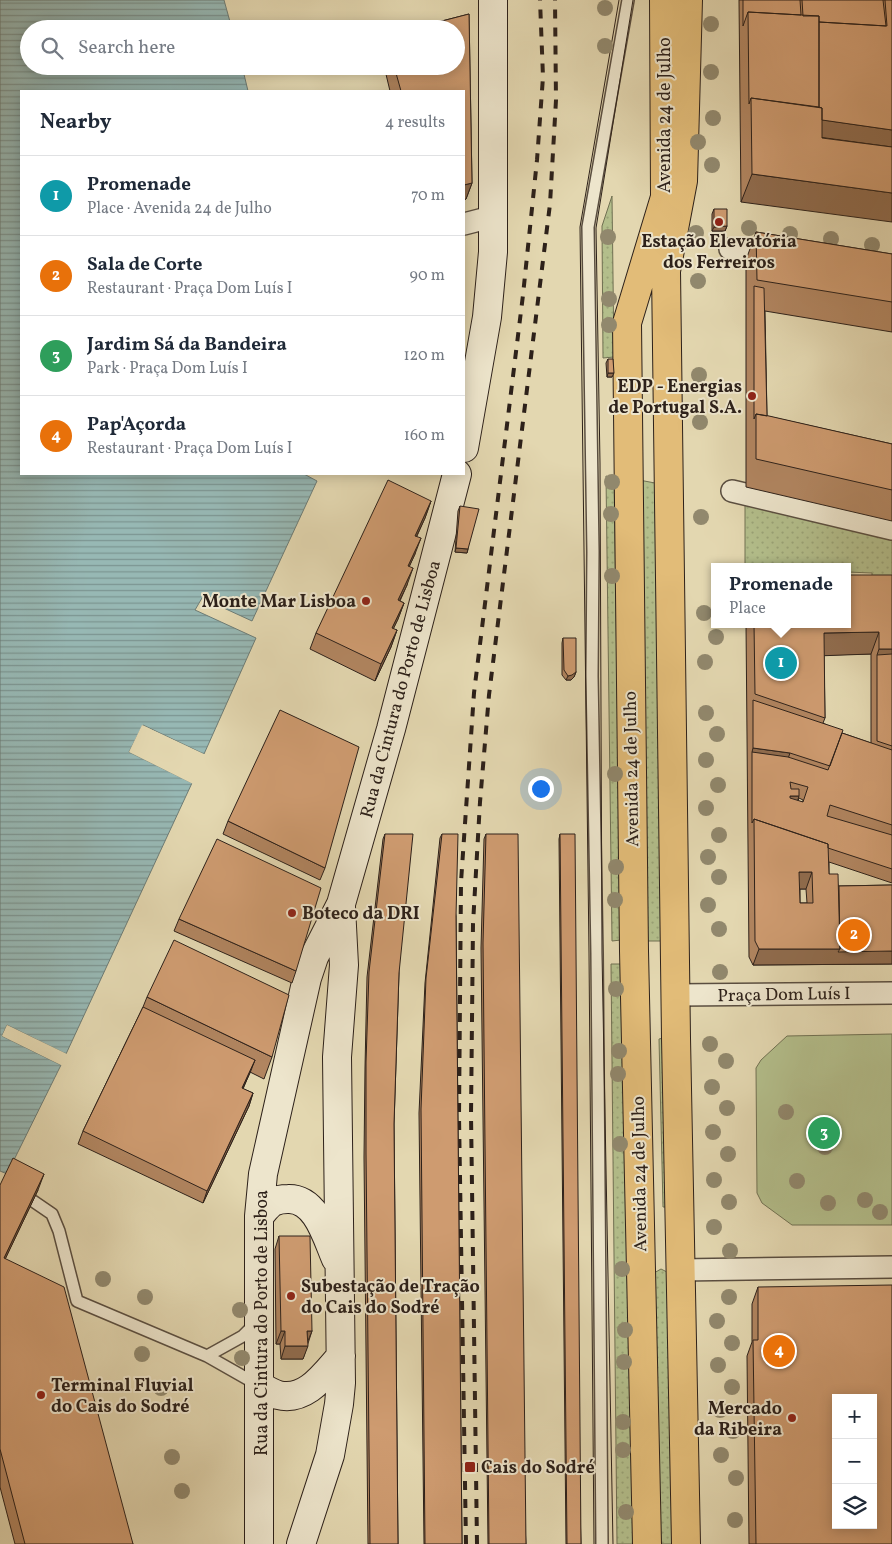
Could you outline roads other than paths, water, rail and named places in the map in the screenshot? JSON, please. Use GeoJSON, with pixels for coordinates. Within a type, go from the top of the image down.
{"type":"FeatureCollection","features":[{"type":"Feature","properties":{"kind":"main road","name":"Avenida 24 de Julho"},"geometry":{"type":"LineString","coordinates":[[647,1544],[634,997],[627,323],[665,197],[664,0]]}},
{"type":"Feature","properties":{"kind":"main road","name":"Avenida 24 de Julho"},"geometry":{"type":"LineString","coordinates":[[686,1544],[680,1270],[666,271],[683,180],[688,0]]}},
{"type":"Feature","properties":{"kind":"main road"},"geometry":{"type":"LineString","coordinates":[[634,997],[676,995]]}},
{"type":"Feature","properties":{"kind":"main road"},"geometry":{"type":"LineString","coordinates":[[638,1145],[654,1184],[656,1228],[661,1255],[670,1268],[680,1270]]}},
{"type":"Feature","properties":{"kind":"street"},"geometry":{"type":"LineString","coordinates":[[465,442],[487,317],[494,252],[493,0]]}},
{"type":"Feature","properties":{"kind":"street"},"geometry":{"type":"LineString","coordinates":[[465,224],[495,216]]}},
{"type":"Feature","properties":{"kind":"street"},"geometry":{"type":"LineString","coordinates":[[730,250],[798,260]]}},
{"type":"Feature","properties":{"kind":"street","name":"Rua da Cintura do Porto de Lisboa"},"geometry":{"type":"LineString","coordinates":[[259,1544],[259,1216],[263,1174],[307,978],[314,957],[341,904],[391,729],[458,475]]}},
{"type":"Feature","properties":{"kind":"street"},"geometry":{"type":"LineString","coordinates":[[732,491],[892,529]]}},
{"type":"Feature","properties":{"kind":"street","name":"Rua da Cintura do Porto de Lisboa"},"geometry":{"type":"LineString","coordinates":[[301,1544],[326,1472],[332,1449],[339,1404],[341,1356],[337,1056],[344,965],[341,904]]}},
{"type":"Feature","properties":{"kind":"street","name":"Praça Dom Luís I"},"geometry":{"type":"LineString","coordinates":[[676,995],[892,993]]}},
{"type":"Feature","properties":{"kind":"street"},"geometry":{"type":"LineString","coordinates":[[259,1216],[273,1202],[292,1199],[302,1202],[317,1218],[340,1270]]}},
{"type":"Feature","properties":{"kind":"street"},"geometry":{"type":"LineString","coordinates":[[680,1270],[892,1267]]}},
{"type":"Feature","properties":{"kind":"street"},"geometry":{"type":"LineString","coordinates":[[260,1386],[277,1395],[290,1396],[303,1393],[315,1385],[341,1356]]}},
{"type":"Feature","properties":{"kind":"lane"},"geometry":{"type":"LineString","coordinates":[[602,1544],[597,963],[592,676],[593,534],[588,227],[628,0]]}},
{"type":"Feature","properties":{"kind":"lane"},"geometry":{"type":"LineString","coordinates":[[33,1201],[52,1214],[59,1231],[76,1300],[207,1356],[260,1386]]}},
{"type":"Feature","properties":{"kind":"lane"},"geometry":{"type":"LineString","coordinates":[[207,1356],[243,1336],[260,1320]]}},
{"type":"Feature","properties":{"kind":"water"},"geometry":{"type":"Polygon","coordinates":[[[0,0],[224,0],[230,20],[20,20],[20,75],[244,75],[248,90],[20,90],[20,475],[306,475],[317,481],[252,621],[202,598],[195,610],[256,638],[204,754],[143,725],[129,752],[192,783],[66,1054],[7,1025],[2,1036],[61,1065],[7,1174],[0,1171],[0,0]]]}},
{"type":"Feature","properties":{"kind":"tram line"},"geometry":{"type":"LineString","coordinates":[[594,1544],[580,227],[619,0]]}},
{"type":"Feature","properties":{"kind":"tram line"},"geometry":{"type":"LineString","coordinates":[[613,1544],[602,953],[600,463],[596,228],[633,0]]}},
{"type":"Feature","properties":{"kind":"railway"},"geometry":{"type":"LineString","coordinates":[[466,1544],[459,1116],[461,882],[474,693],[523,295],[537,160],[543,77],[540,0]]}},
{"type":"Feature","properties":{"kind":"railway"},"geometry":{"type":"LineString","coordinates":[[477,1544],[471,1115],[473,924],[480,802],[489,695],[550,204],[556,100],[555,0]]}},
{"type":"Feature","properties":{"kind":"place","name":"Estação Elevatória dos Ferreiros"},"geometry":{"type":"Point","coordinates":[719,222]}},
{"type":"Feature","properties":{"kind":"place","name":"EDP - Energias de Portugal S.A."},"geometry":{"type":"Point","coordinates":[752,396]}},
{"type":"Feature","properties":{"kind":"place","name":"Monte Mar Lisboa"},"geometry":{"type":"Point","coordinates":[366,601]}},
{"type":"Feature","properties":{"kind":"place","name":"Promenade"},"geometry":{"type":"Point","coordinates":[781,663]}},
{"type":"Feature","properties":{"kind":"place","name":"Boteco da DRI"},"geometry":{"type":"Point","coordinates":[292,913]}},
{"type":"Feature","properties":{"kind":"place","name":"Sala de Corte"},"geometry":{"type":"Point","coordinates":[854,935]}},
{"type":"Feature","properties":{"kind":"place","name":"Jardim Sá da Bandeira"},"geometry":{"type":"Point","coordinates":[824,1133]}},
{"type":"Feature","properties":{"kind":"place","name":"Subestação de Tração do Cais do Sodré"},"geometry":{"type":"Point","coordinates":[291,1296]}},
{"type":"Feature","properties":{"kind":"place","name":"Pap'Açorda"},"geometry":{"type":"Point","coordinates":[779,1351]}},
{"type":"Feature","properties":{"kind":"place","name":"Terminal Fluvial do Cais do Sodré"},"geometry":{"type":"Point","coordinates":[41,1395]}},
{"type":"Feature","properties":{"kind":"place","name":"Mercado da Ribeira"},"geometry":{"type":"Point","coordinates":[792,1418]}},
{"type":"Feature","properties":{"kind":"place","name":"Cais do Sodré"},"geometry":{"type":"Point","coordinates":[470,1467]}}]}
